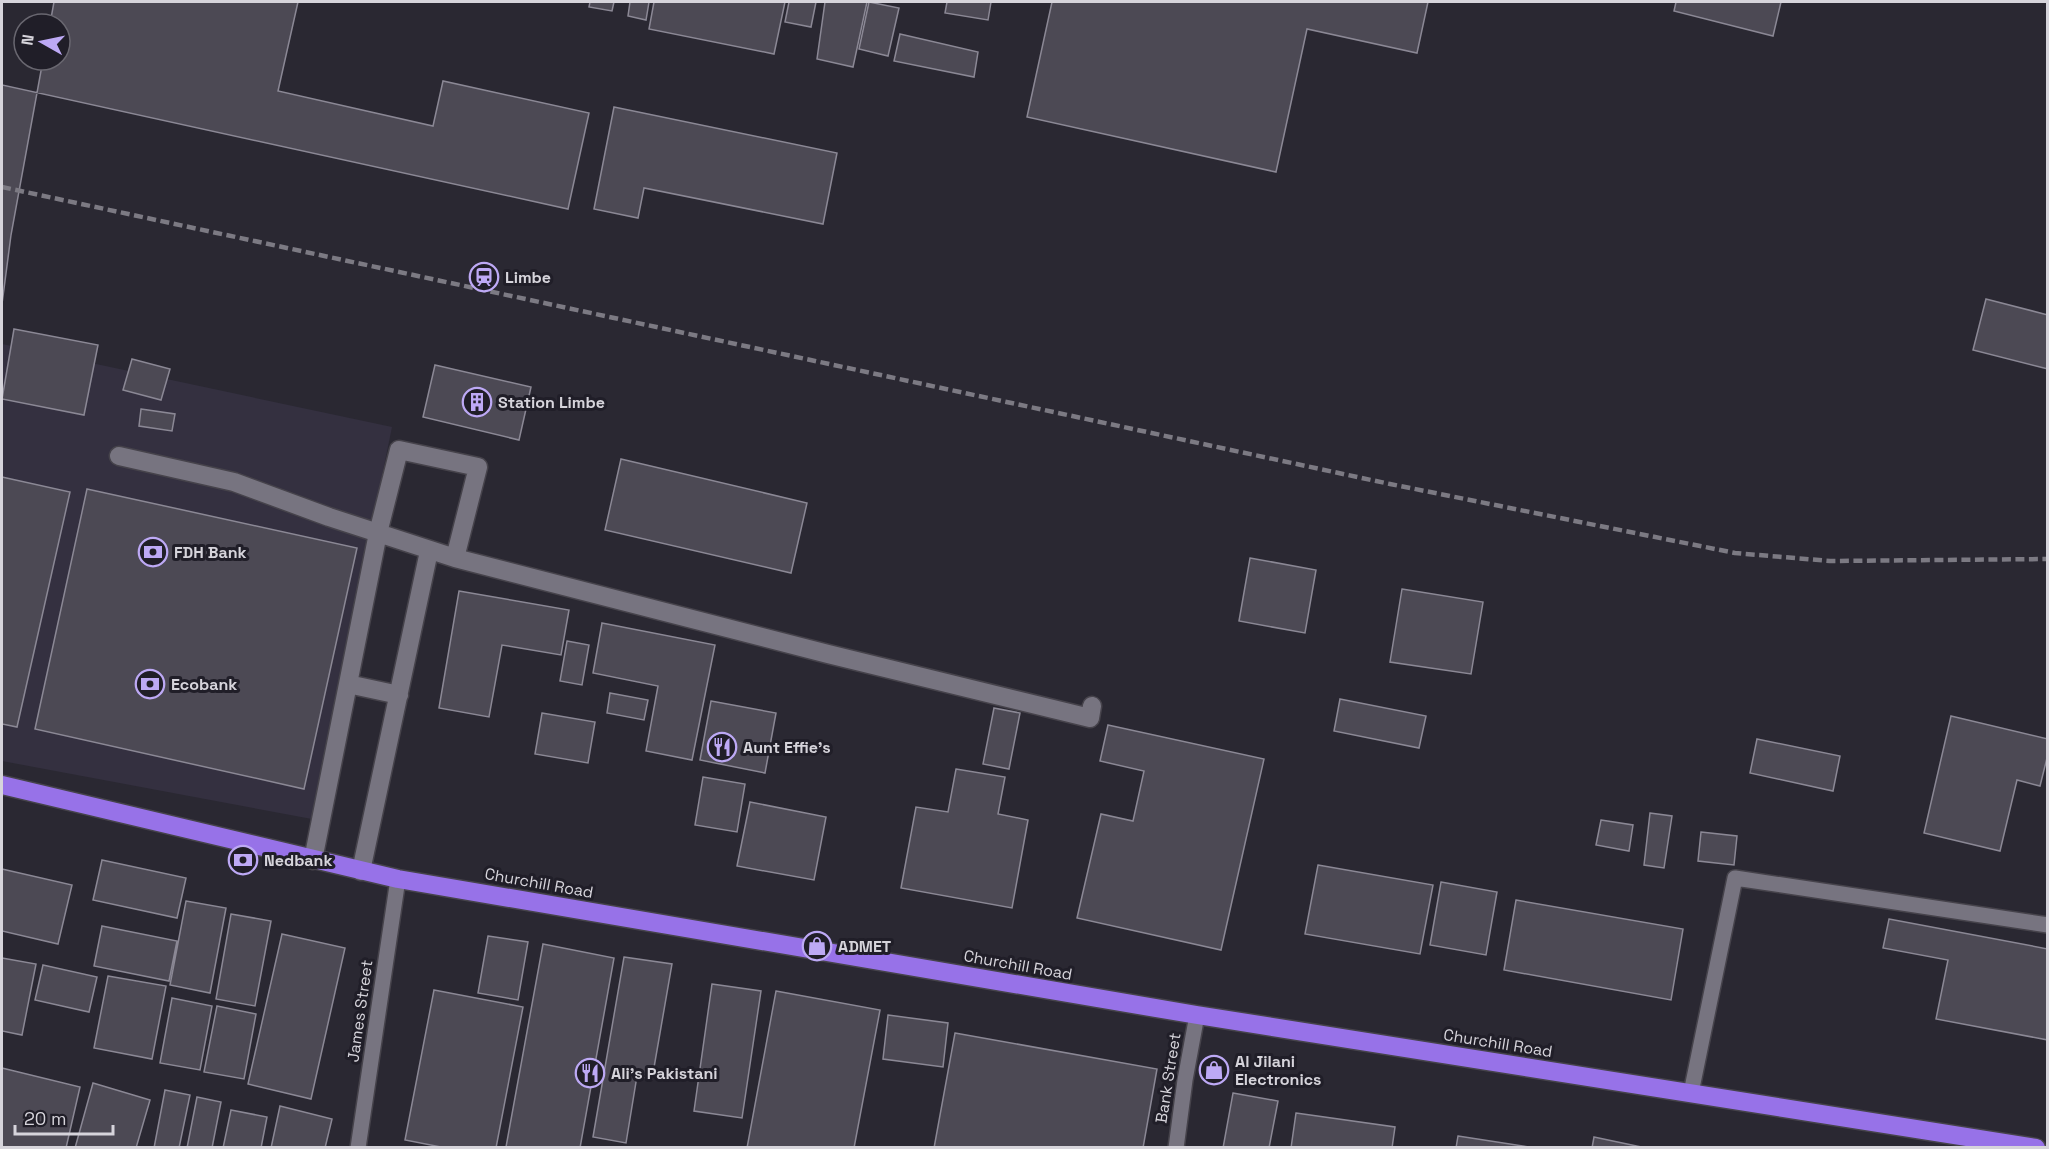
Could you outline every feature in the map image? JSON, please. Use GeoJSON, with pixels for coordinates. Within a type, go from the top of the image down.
{"type":"FeatureCollection","features":[{"type":"Feature","properties":{"kind":"highway","name":"Churchill Road"},"geometry":{"type":"LineString","coordinates":[[2,785],[398,879],[1197,1015],[2036,1148]]}},
{"type":"Feature","properties":{"kind":"street"},"geometry":{"type":"LineString","coordinates":[[313,860],[378,533],[399,450],[478,467],[454,558]]}},
{"type":"Feature","properties":{"kind":"street"},"geometry":{"type":"LineString","coordinates":[[119,456],[234,482],[329,517],[454,558],[828,654],[1090,718],[1092,706]]}},
{"type":"Feature","properties":{"kind":"street"},"geometry":{"type":"LineString","coordinates":[[361,871],[429,551]]}},
{"type":"Feature","properties":{"kind":"street"},"geometry":{"type":"LineString","coordinates":[[348,684],[399,695]]}},
{"type":"Feature","properties":{"kind":"lane"},"geometry":{"type":"LineString","coordinates":[[1691,1093],[1735,878],[2048,925]]}},
{"type":"Feature","properties":{"kind":"lane","name":"James Street"},"geometry":{"type":"LineString","coordinates":[[358,1148],[398,879]]}},
{"type":"Feature","properties":{"kind":"lane","name":"Bank Street"},"geometry":{"type":"LineString","coordinates":[[1176,1148],[1197,1015]]}},
{"type":"Feature","properties":{"kind":"shaded area"},"geometry":{"type":"Polygon","coordinates":[[[2,344],[392,427],[312,819],[2,761],[2,344]]]}},
{"type":"Feature","properties":{"kind":"building"},"geometry":{"type":"Polygon","coordinates":[[[2,2],[54,2],[52,12],[12,12],[12,72],[41,72],[11,235],[2,304],[2,2]]]}},
{"type":"Feature","properties":{"kind":"building"},"geometry":{"type":"Polygon","coordinates":[[[2,2],[298,2],[278,91],[433,126],[443,81],[589,113],[568,209],[2,85],[2,2]]]}},
{"type":"Feature","properties":{"kind":"building"},"geometry":{"type":"Polygon","coordinates":[[[590,2],[614,2],[612,11],[589,7],[590,2]]]}},
{"type":"Feature","properties":{"kind":"building"},"geometry":{"type":"Polygon","coordinates":[[[630,2],[649,2],[646,20],[628,16],[630,2]]]}},
{"type":"Feature","properties":{"kind":"building"},"geometry":{"type":"Polygon","coordinates":[[[654,2],[785,2],[774,54],[649,29],[654,2]]]}},
{"type":"Feature","properties":{"kind":"building"},"geometry":{"type":"Polygon","coordinates":[[[789,2],[816,2],[811,27],[785,22],[789,2]]]}},
{"type":"Feature","properties":{"kind":"building"},"geometry":{"type":"Polygon","coordinates":[[[825,2],[867,2],[853,67],[817,59],[825,2]]]}},
{"type":"Feature","properties":{"kind":"building"},"geometry":{"type":"Polygon","coordinates":[[[869,2],[899,8],[888,56],[859,49],[869,2]]]}},
{"type":"Feature","properties":{"kind":"building"},"geometry":{"type":"Polygon","coordinates":[[[947,2],[991,2],[988,20],[945,13],[947,2]]]}},
{"type":"Feature","properties":{"kind":"building"},"geometry":{"type":"Polygon","coordinates":[[[1052,2],[1428,2],[1417,53],[1307,29],[1276,172],[1027,117],[1052,2]]]}},
{"type":"Feature","properties":{"kind":"building"},"geometry":{"type":"Polygon","coordinates":[[[1676,2],[1781,2],[1773,36],[1674,11],[1676,2]]]}},
{"type":"Feature","properties":{"kind":"building"},"geometry":{"type":"Polygon","coordinates":[[[900,34],[978,52],[974,77],[894,61],[900,34]]]}},
{"type":"Feature","properties":{"kind":"building"},"geometry":{"type":"Polygon","coordinates":[[[614,107],[837,153],[823,224],[644,188],[638,218],[594,209],[614,107]]]}},
{"type":"Feature","properties":{"kind":"building"},"geometry":{"type":"Polygon","coordinates":[[[1986,299],[2048,315],[2048,369],[1973,350],[1986,299]]]}},
{"type":"Feature","properties":{"kind":"building"},"geometry":{"type":"Polygon","coordinates":[[[14,329],[98,345],[84,415],[2,399],[14,329]]]}},
{"type":"Feature","properties":{"kind":"building"},"geometry":{"type":"Polygon","coordinates":[[[132,359],[170,369],[161,400],[123,390],[132,359]]]}},
{"type":"Feature","properties":{"kind":"building","name":"Station Limbe"},"geometry":{"type":"Polygon","coordinates":[[[435,365],[531,387],[519,440],[423,417],[435,365]]]}},
{"type":"Feature","properties":{"kind":"building"},"geometry":{"type":"Polygon","coordinates":[[[141,409],[175,414],[172,431],[139,426],[141,409]]]}},
{"type":"Feature","properties":{"kind":"building"},"geometry":{"type":"Polygon","coordinates":[[[621,459],[807,503],[791,573],[605,530],[621,459]]]}},
{"type":"Feature","properties":{"kind":"building"},"geometry":{"type":"Polygon","coordinates":[[[2,477],[70,492],[17,727],[2,724],[2,477]]]}},
{"type":"Feature","properties":{"kind":"building"},"geometry":{"type":"Polygon","coordinates":[[[87,489],[357,548],[304,789],[35,729],[87,489]]]}},
{"type":"Feature","properties":{"kind":"building"},"geometry":{"type":"Polygon","coordinates":[[[1250,558],[1316,570],[1305,633],[1239,621],[1250,558]]]}},
{"type":"Feature","properties":{"kind":"building"},"geometry":{"type":"Polygon","coordinates":[[[1402,589],[1483,602],[1471,674],[1390,662],[1402,589]]]}},
{"type":"Feature","properties":{"kind":"building"},"geometry":{"type":"Polygon","coordinates":[[[459,591],[569,610],[561,655],[502,645],[489,717],[439,708],[459,591]]]}},
{"type":"Feature","properties":{"kind":"building"},"geometry":{"type":"Polygon","coordinates":[[[602,623],[715,645],[692,760],[646,751],[658,686],[593,673],[602,623]]]}},
{"type":"Feature","properties":{"kind":"building"},"geometry":{"type":"Polygon","coordinates":[[[567,641],[589,645],[582,685],[560,681],[567,641]]]}},
{"type":"Feature","properties":{"kind":"building"},"geometry":{"type":"Polygon","coordinates":[[[610,693],[648,700],[644,720],[607,713],[610,693]]]}},
{"type":"Feature","properties":{"kind":"building"},"geometry":{"type":"Polygon","coordinates":[[[1340,699],[1426,716],[1419,748],[1334,731],[1340,699]]]}},
{"type":"Feature","properties":{"kind":"building"},"geometry":{"type":"Polygon","coordinates":[[[711,701],[776,713],[765,773],[700,760],[711,701]]]}},
{"type":"Feature","properties":{"kind":"building"},"geometry":{"type":"Polygon","coordinates":[[[994,708],[1020,713],[1009,769],[983,764],[994,708]]]}},
{"type":"Feature","properties":{"kind":"building"},"geometry":{"type":"Polygon","coordinates":[[[542,713],[595,722],[588,763],[535,754],[542,713]]]}},
{"type":"Feature","properties":{"kind":"building"},"geometry":{"type":"Polygon","coordinates":[[[1951,716],[2048,739],[2048,754],[2040,786],[2017,780],[2000,851],[1924,833],[1951,716]]]}},
{"type":"Feature","properties":{"kind":"building"},"geometry":{"type":"Polygon","coordinates":[[[1108,725],[1264,759],[1221,950],[1077,918],[1101,814],[1133,821],[1144,771],[1100,761],[1108,725]]]}},
{"type":"Feature","properties":{"kind":"building"},"geometry":{"type":"Polygon","coordinates":[[[1757,739],[1840,756],[1833,791],[1750,773],[1757,739]]]}},
{"type":"Feature","properties":{"kind":"building"},"geometry":{"type":"Polygon","coordinates":[[[956,769],[1005,777],[998,814],[1028,820],[1012,908],[901,888],[916,807],[948,812],[956,769]]]}},
{"type":"Feature","properties":{"kind":"building"},"geometry":{"type":"Polygon","coordinates":[[[703,777],[745,784],[737,832],[695,825],[703,777]]]}},
{"type":"Feature","properties":{"kind":"building"},"geometry":{"type":"Polygon","coordinates":[[[750,802],[826,817],[814,880],[737,866],[750,802]]]}},
{"type":"Feature","properties":{"kind":"building"},"geometry":{"type":"Polygon","coordinates":[[[1650,813],[1672,816],[1664,868],[1644,865],[1650,813]]]}},
{"type":"Feature","properties":{"kind":"building"},"geometry":{"type":"Polygon","coordinates":[[[1601,820],[1633,825],[1629,851],[1596,845],[1601,820]]]}},
{"type":"Feature","properties":{"kind":"building"},"geometry":{"type":"Polygon","coordinates":[[[1701,832],[1737,836],[1734,865],[1698,861],[1701,832]]]}},
{"type":"Feature","properties":{"kind":"building"},"geometry":{"type":"Polygon","coordinates":[[[102,860],[186,878],[177,918],[93,900],[102,860]]]}},
{"type":"Feature","properties":{"kind":"building"},"geometry":{"type":"Polygon","coordinates":[[[1318,865],[1433,885],[1420,954],[1305,934],[1318,865]]]}},
{"type":"Feature","properties":{"kind":"building"},"geometry":{"type":"Polygon","coordinates":[[[2,869],[72,885],[58,944],[2,931],[2,869]]]}},
{"type":"Feature","properties":{"kind":"building"},"geometry":{"type":"Polygon","coordinates":[[[1441,882],[1497,892],[1486,955],[1430,945],[1441,882]]]}},
{"type":"Feature","properties":{"kind":"building"},"geometry":{"type":"Polygon","coordinates":[[[1516,900],[1683,929],[1671,1000],[1504,970],[1516,900]]]}},
{"type":"Feature","properties":{"kind":"building"},"geometry":{"type":"Polygon","coordinates":[[[186,901],[226,908],[210,993],[170,985],[186,901]]]}},
{"type":"Feature","properties":{"kind":"building"},"geometry":{"type":"Polygon","coordinates":[[[231,914],[271,921],[255,1006],[216,999],[231,914]]]}},
{"type":"Feature","properties":{"kind":"building"},"geometry":{"type":"Polygon","coordinates":[[[1889,919],[2048,949],[2048,1040],[1936,1019],[1948,960],[1883,948],[1889,919]]]}},
{"type":"Feature","properties":{"kind":"building"},"geometry":{"type":"Polygon","coordinates":[[[102,926],[177,941],[169,981],[94,966],[102,926]]]}},
{"type":"Feature","properties":{"kind":"building"},"geometry":{"type":"Polygon","coordinates":[[[282,934],[345,948],[311,1099],[248,1084],[282,934]]]}},
{"type":"Feature","properties":{"kind":"building"},"geometry":{"type":"Polygon","coordinates":[[[488,936],[528,942],[518,1000],[478,993],[488,936]]]}},
{"type":"Feature","properties":{"kind":"building"},"geometry":{"type":"Polygon","coordinates":[[[543,944],[614,958],[580,1148],[506,1147],[543,944]]]}},
{"type":"Feature","properties":{"kind":"building"},"geometry":{"type":"Polygon","coordinates":[[[624,957],[672,964],[652,1079],[637,1076],[626,1143],[593,1137],[624,957]]]}},
{"type":"Feature","properties":{"kind":"building"},"geometry":{"type":"Polygon","coordinates":[[[2,958],[36,964],[22,1035],[2,1031],[2,958]]]}},
{"type":"Feature","properties":{"kind":"building"},"geometry":{"type":"Polygon","coordinates":[[[43,965],[97,977],[89,1012],[35,1000],[43,965]]]}},
{"type":"Feature","properties":{"kind":"building"},"geometry":{"type":"Polygon","coordinates":[[[108,976],[166,986],[152,1059],[94,1048],[108,976]]]}},
{"type":"Feature","properties":{"kind":"building"},"geometry":{"type":"Polygon","coordinates":[[[712,984],[761,991],[742,1118],[694,1111],[712,984]]]}},
{"type":"Feature","properties":{"kind":"building"},"geometry":{"type":"Polygon","coordinates":[[[434,990],[523,1007],[496,1148],[446,1148],[405,1140],[434,990]]]}},
{"type":"Feature","properties":{"kind":"building"},"geometry":{"type":"Polygon","coordinates":[[[776,991],[880,1010],[854,1148],[747,1148],[776,991]]]}},
{"type":"Feature","properties":{"kind":"building"},"geometry":{"type":"Polygon","coordinates":[[[172,998],[212,1006],[200,1070],[160,1063],[172,998]]]}},
{"type":"Feature","properties":{"kind":"building"},"geometry":{"type":"Polygon","coordinates":[[[217,1006],[256,1014],[244,1079],[204,1072],[217,1006]]]}},
{"type":"Feature","properties":{"kind":"building"},"geometry":{"type":"Polygon","coordinates":[[[888,1015],[948,1023],[943,1067],[883,1059],[888,1015]]]}},
{"type":"Feature","properties":{"kind":"building"},"geometry":{"type":"Polygon","coordinates":[[[955,1033],[1157,1069],[1143,1148],[934,1148],[955,1033]]]}},
{"type":"Feature","properties":{"kind":"building"},"geometry":{"type":"Polygon","coordinates":[[[2,1068],[80,1087],[66,1148],[2,1148],[2,1068]]]}},
{"type":"Feature","properties":{"kind":"building"},"geometry":{"type":"Polygon","coordinates":[[[93,1083],[150,1100],[136,1148],[75,1148],[93,1083]]]}},
{"type":"Feature","properties":{"kind":"building"},"geometry":{"type":"Polygon","coordinates":[[[165,1090],[190,1095],[179,1148],[154,1148],[165,1090]]]}},
{"type":"Feature","properties":{"kind":"building"},"geometry":{"type":"Polygon","coordinates":[[[1233,1093],[1278,1101],[1269,1148],[1223,1148],[1233,1093]]]}},
{"type":"Feature","properties":{"kind":"building"},"geometry":{"type":"Polygon","coordinates":[[[197,1097],[221,1102],[212,1148],[187,1148],[197,1097]]]}},
{"type":"Feature","properties":{"kind":"building"},"geometry":{"type":"Polygon","coordinates":[[[280,1106],[332,1119],[325,1148],[271,1148],[280,1106]]]}},
{"type":"Feature","properties":{"kind":"building"},"geometry":{"type":"Polygon","coordinates":[[[231,1110],[267,1117],[261,1148],[223,1148],[231,1110]]]}},
{"type":"Feature","properties":{"kind":"building"},"geometry":{"type":"Polygon","coordinates":[[[1296,1113],[1395,1127],[1392,1148],[1291,1148],[1296,1113]]]}},
{"type":"Feature","properties":{"kind":"building"},"geometry":{"type":"Polygon","coordinates":[[[1458,1136],[1529,1147],[1456,1148],[1458,1136]]]}},
{"type":"Feature","properties":{"kind":"building"},"geometry":{"type":"Polygon","coordinates":[[[1594,1137],[1646,1148],[1592,1148],[1594,1137]]]}},
{"type":"Feature","properties":{"kind":"railway"},"geometry":{"type":"LineString","coordinates":[[2,187],[1390,484],[1735,553],[1830,561],[2048,559]]}},
{"type":"Feature","properties":{"kind":"place","name":"Limbe"},"geometry":{"type":"Point","coordinates":[484,277]}},
{"type":"Feature","properties":{"kind":"place","name":"Station Limbe"},"geometry":{"type":"Point","coordinates":[477,402]}},
{"type":"Feature","properties":{"kind":"place","name":"FDH Bank"},"geometry":{"type":"Point","coordinates":[153,552]}},
{"type":"Feature","properties":{"kind":"place","name":"Ecobank"},"geometry":{"type":"Point","coordinates":[150,684]}},
{"type":"Feature","properties":{"kind":"place","name":"Aunt Effie's"},"geometry":{"type":"Point","coordinates":[722,747]}},
{"type":"Feature","properties":{"kind":"place","name":"Nedbank"},"geometry":{"type":"Point","coordinates":[243,860]}},
{"type":"Feature","properties":{"kind":"place","name":"ADMET"},"geometry":{"type":"Point","coordinates":[817,946]}},
{"type":"Feature","properties":{"kind":"place","name":"Al Jilani Electronics"},"geometry":{"type":"Point","coordinates":[1214,1070]}},
{"type":"Feature","properties":{"kind":"place","name":"Ali's Pakistani"},"geometry":{"type":"Point","coordinates":[590,1073]}}]}
